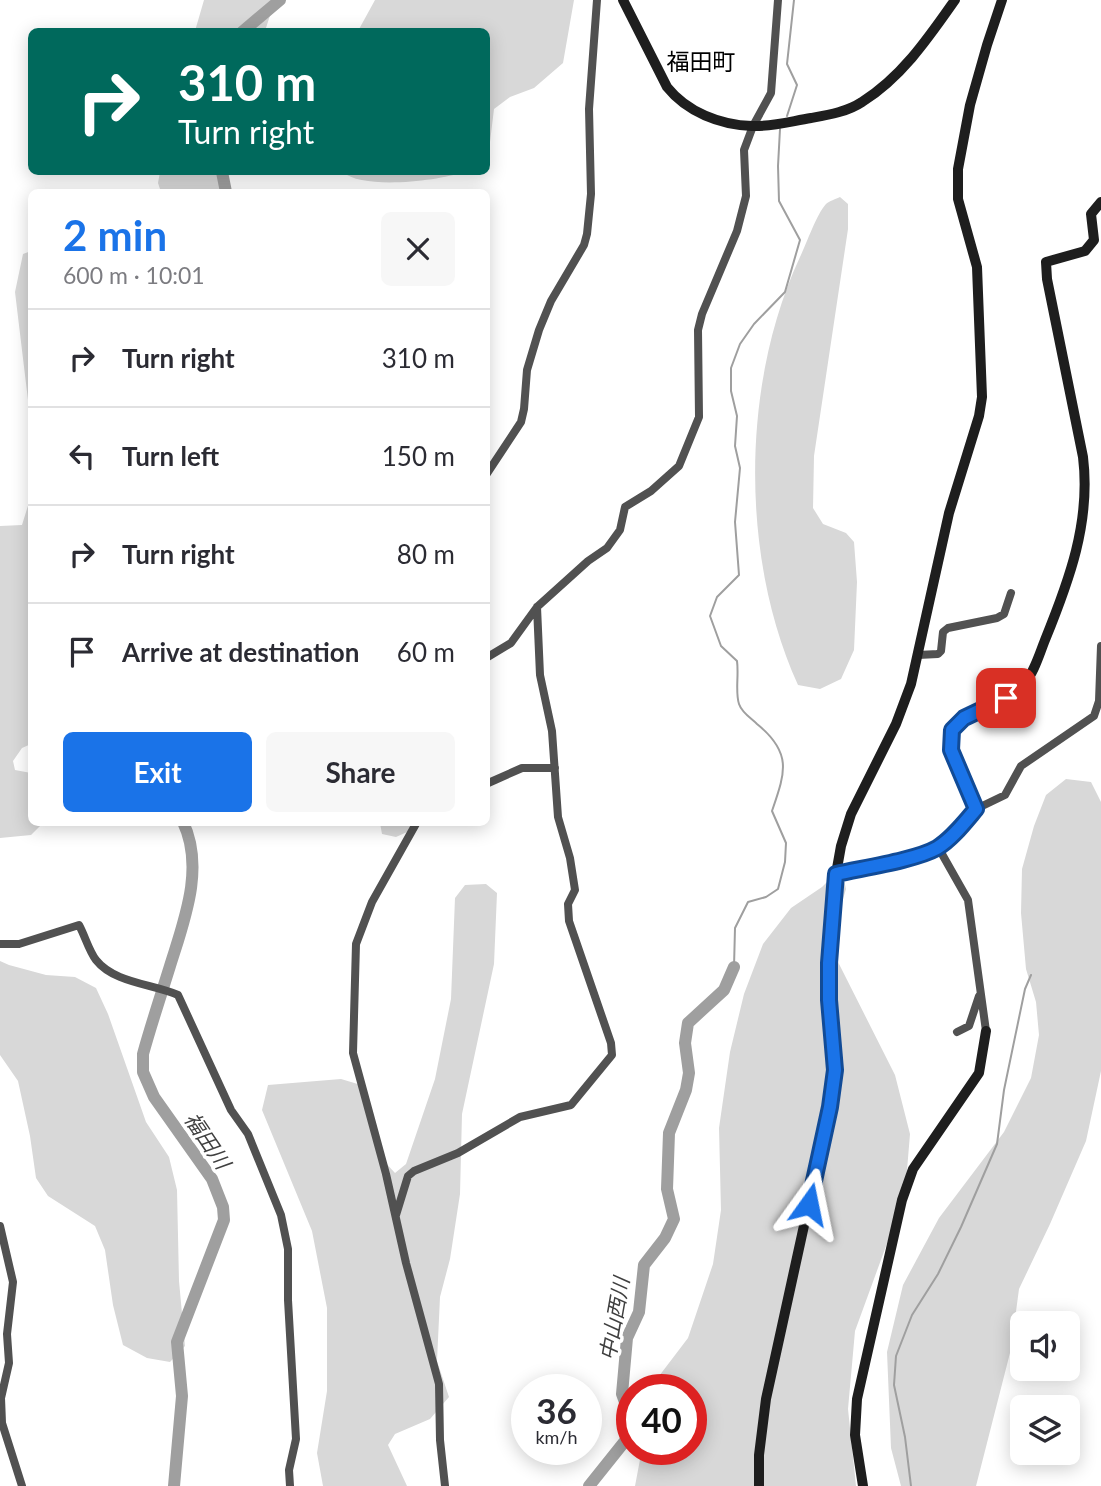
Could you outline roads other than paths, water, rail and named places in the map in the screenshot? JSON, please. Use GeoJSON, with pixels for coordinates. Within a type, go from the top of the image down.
{"type":"FeatureCollection","features":[{"type":"Feature","properties":{"kind":"street"},"geometry":{"type":"LineString","coordinates":[[490,469],[521,422],[527,370],[540,330],[551,301],[584,245],[591,194],[589,109],[597,0]]}},
{"type":"Feature","properties":{"kind":"street"},"geometry":{"type":"LineString","coordinates":[[623,0],[667,88],[677,100],[703,114],[752,126],[833,114],[861,103],[923,46],[955,0]]}},
{"type":"Feature","properties":{"kind":"street"},"geometry":{"type":"LineString","coordinates":[[490,656],[511,643],[537,607],[588,561],[607,548],[620,530],[625,507],[650,491],[679,466],[699,417],[698,330],[702,314],[737,231],[746,196],[744,150],[752,126],[771,93],[778,0]]}},
{"type":"Feature","properties":{"kind":"street"},"geometry":{"type":"LineString","coordinates":[[759,1486],[760,1444],[766,1399],[830,1107],[835,1070],[829,963],[836,874],[841,846],[851,814],[903,707],[918,655],[949,513],[979,416],[982,397],[978,276],[974,250],[958,199],[958,170],[975,85],[1002,0]]}},
{"type":"Feature","properties":{"kind":"street"},"geometry":{"type":"LineString","coordinates":[[976,809],[951,750],[952,730],[964,718],[1006,698],[1030,676],[1057,612],[1079,542],[1087,486],[1046,262],[1086,251],[1094,240],[1091,214],[1101,202]]}},
{"type":"Feature","properties":{"kind":"street"},"geometry":{"type":"LineString","coordinates":[[918,655],[938,654],[943,632],[948,628],[998,618],[1004,614],[1011,593]]}},
{"type":"Feature","properties":{"kind":"street"},"geometry":{"type":"LineString","coordinates":[[396,1215],[408,1177],[414,1171],[458,1153],[520,1117],[571,1105],[612,1055],[611,1043],[569,921],[568,904],[575,890],[570,858],[558,817],[552,731],[540,675],[537,607]]}},
{"type":"Feature","properties":{"kind":"street"},"geometry":{"type":"LineString","coordinates":[[836,874],[924,853],[938,847],[962,826],[976,809],[1005,795],[1021,766],[1094,716],[1099,701],[1101,646]]}},
{"type":"Feature","properties":{"kind":"street"},"geometry":{"type":"LineString","coordinates":[[490,781],[522,768],[555,768]]}},
{"type":"Feature","properties":{"kind":"street"},"geometry":{"type":"LineString","coordinates":[[415,826],[372,902],[356,944],[353,1053],[439,1384],[440,1440],[445,1486]]}},
{"type":"Feature","properties":{"kind":"street"},"geometry":{"type":"LineString","coordinates":[[863,1486],[855,1435],[857,1399],[902,1200],[913,1169],[979,1073],[986,1031],[968,900],[938,847]]}},
{"type":"Feature","properties":{"kind":"street"},"geometry":{"type":"LineString","coordinates":[[0,944],[19,944],[79,925],[96,960],[107,969],[129,980],[178,995],[231,1110],[248,1134],[281,1215],[288,1248],[288,1300],[296,1439],[289,1470],[290,1486]]}},
{"type":"Feature","properties":{"kind":"street"},"geometry":{"type":"LineString","coordinates":[[957,1032],[969,1026],[980,989]]}},
{"type":"Feature","properties":{"kind":"street"},"geometry":{"type":"LineString","coordinates":[[0,1226],[13,1282],[7,1334],[9,1363],[1,1392],[2,1423],[22,1486]]}},
{"type":"Feature","properties":{"kind":"waterway","name":"福田川"},"geometry":{"type":"LineString","coordinates":[[247,28],[280,0]]}},
{"type":"Feature","properties":{"kind":"waterway"},"geometry":{"type":"LineString","coordinates":[[787,116],[797,85],[787,64],[794,0]]}},
{"type":"Feature","properties":{"kind":"waterway"},"geometry":{"type":"LineString","coordinates":[[734,967],[735,928],[748,902],[766,897],[778,889],[785,862],[786,843],[772,811],[782,774],[781,754],[769,735],[740,707],[737,694],[737,661],[721,646],[710,616],[717,597],[739,575],[735,522],[740,468],[735,446],[737,416],[731,391],[731,368],[740,344],[754,324],[785,292],[800,240],[779,201],[780,129]]}},
{"type":"Feature","properties":{"kind":"waterway","name":"福田川"},"geometry":{"type":"LineString","coordinates":[[223,175],[225,189]]}},
{"type":"Feature","properties":{"kind":"waterway","name":"福田川"},"geometry":{"type":"LineString","coordinates":[[174,1486],[182,1396],[177,1342],[224,1220],[223,1207],[212,1179],[154,1097],[143,1072],[143,1054],[190,894],[192,858],[184,826]]}},
{"type":"Feature","properties":{"kind":"waterway","name":"中山西川"},"geometry":{"type":"LineString","coordinates":[[589,1486],[625,1441],[630,1427],[629,1413],[622,1394],[627,1338],[639,1312],[644,1265],[665,1238],[674,1219],[667,1189],[669,1133],[686,1090],[689,1073],[685,1043],[688,1023],[724,990],[734,967]]}},
{"type":"Feature","properties":{"kind":"waterway"},"geometry":{"type":"LineString","coordinates":[[911,1486],[905,1437],[894,1385],[896,1356],[912,1315],[938,1274],[961,1227],[997,1144],[1004,1090],[1025,989],[1031,975]]}},
{"type":"Feature","properties":{"kind":"district","name":"福田町"},"geometry":{"type":"Point","coordinates":[701,62]}}]}
